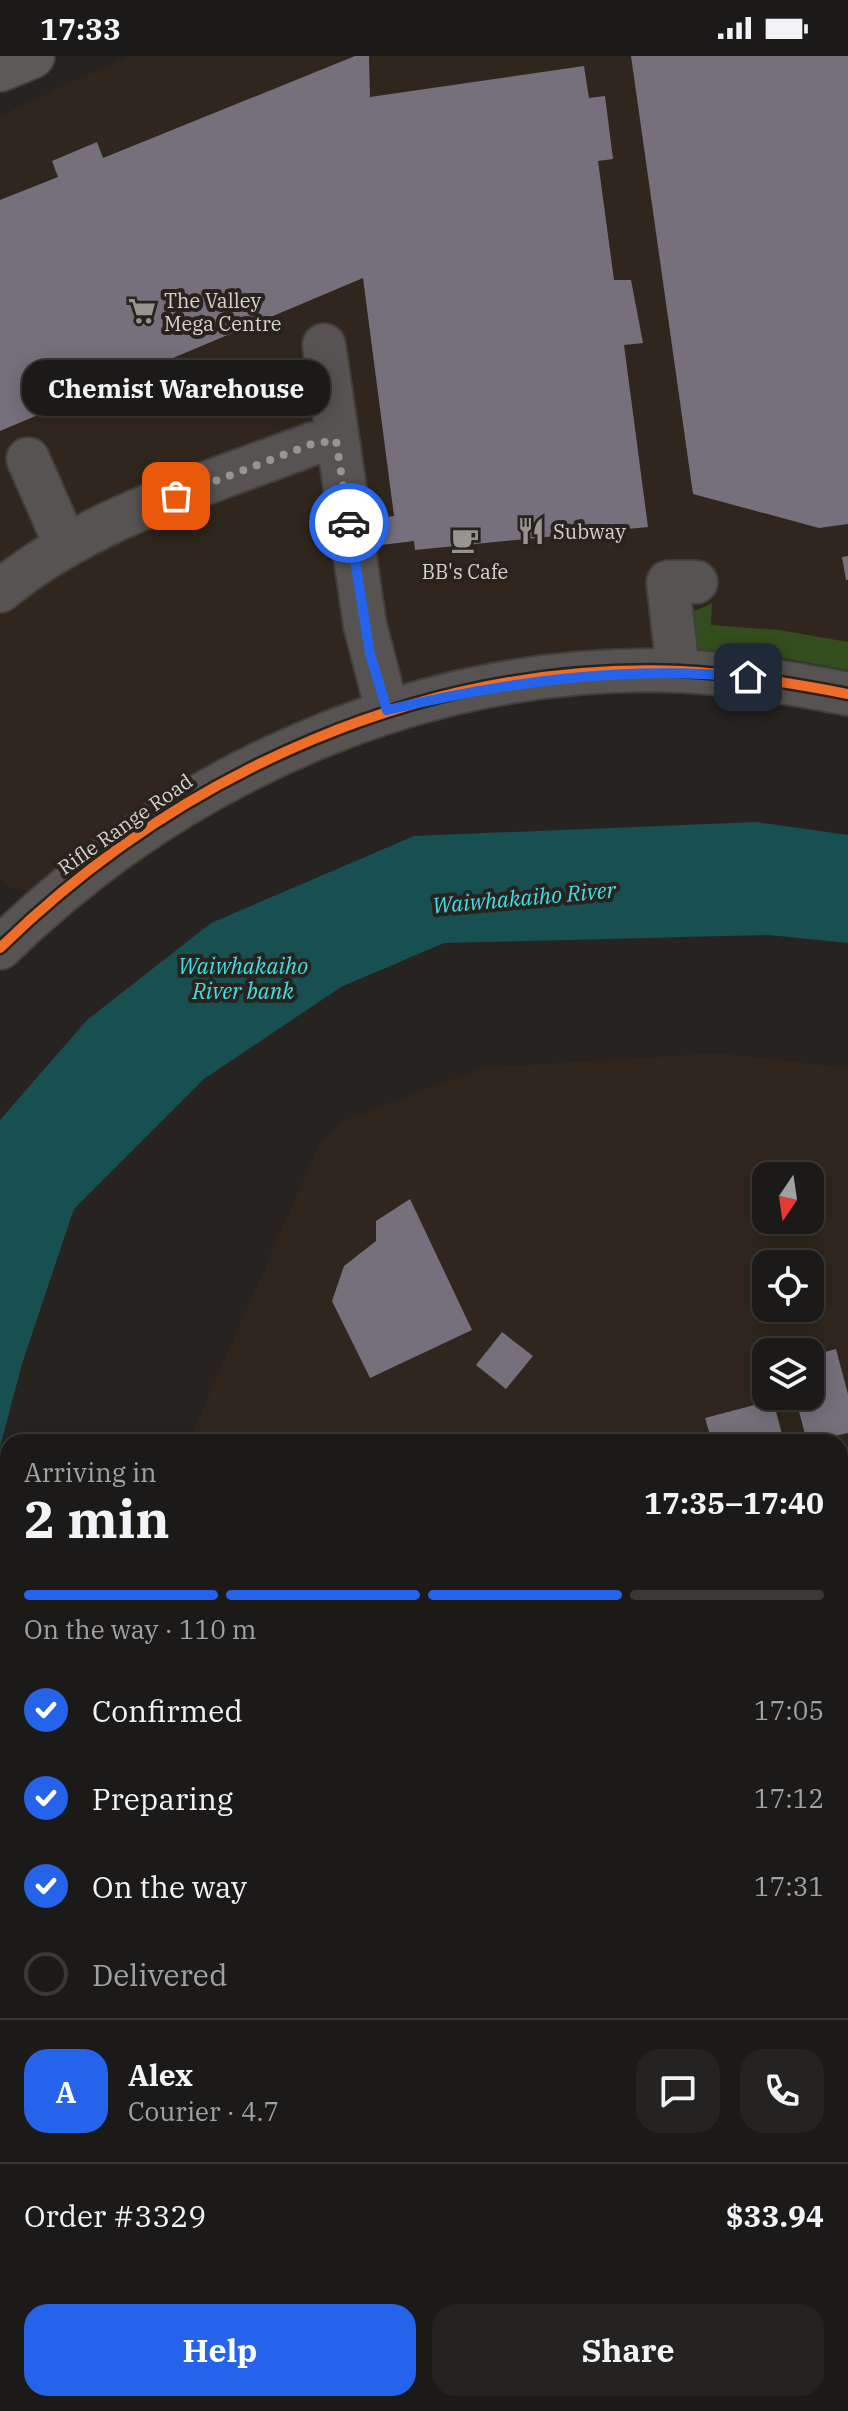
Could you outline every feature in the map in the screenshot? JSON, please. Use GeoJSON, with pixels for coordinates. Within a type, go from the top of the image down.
{"type":"FeatureCollection","features":[{"type":"Feature","properties":{"kind":"highway"},"geometry":{"type":"LineString","coordinates":[[0,69],[32,56]]}},
{"type":"Feature","properties":{"kind":"street"},"geometry":{"type":"LineString","coordinates":[[324,345],[370,654],[387,710]]}},
{"type":"Feature","properties":{"kind":"street"},"geometry":{"type":"LineString","coordinates":[[0,591],[38,560],[121,516],[312,444],[336,440]]}},
{"type":"Feature","properties":{"kind":"street"},"geometry":{"type":"LineString","coordinates":[[28,459],[66,546]]}},
{"type":"Feature","properties":{"kind":"street"},"geometry":{"type":"LineString","coordinates":[[678,671],[668,582],[696,582]]}},
{"type":"Feature","properties":{"kind":"street","name":"Rifle Range Road"},"geometry":{"type":"LineString","coordinates":[[0,948],[49,900],[180,804],[257,762],[387,710],[477,689],[545,679],[678,671],[775,679],[848,694]]}},
{"type":"Feature","properties":{"kind":"shaded area","name":"The Valley Mega Centre"},"geometry":{"type":"Polygon","coordinates":[[[127,56],[848,56],[848,670],[777,657],[698,650],[527,672],[243,764],[31,891],[9,888],[0,878],[0,116],[127,56]]]}},
{"type":"Feature","properties":{"kind":"shaded area"},"geometry":{"type":"Polygon","coordinates":[[[718,1053],[848,1068],[848,1434],[192,1434],[320,1143],[343,1121],[481,1068],[718,1053]]]}},
{"type":"Feature","properties":{"kind":"green space"},"geometry":{"type":"Polygon","coordinates":[[[712,603],[711,625],[779,630],[848,642],[848,670],[777,657],[698,650],[693,612],[712,603]]]}},
{"type":"Feature","properties":{"kind":"water","name":"Waiwhakaiho River bank"},"geometry":{"type":"Polygon","coordinates":[[[756,822],[848,835],[848,943],[769,935],[444,943],[341,987],[204,1079],[74,1209],[22,1364],[3,1434],[0,1434],[0,1120],[87,1020],[211,923],[414,836],[756,822]]]}},
{"type":"Feature","properties":{"kind":"building","name":"The Valley Mega Centre"},"geometry":{"type":"Polygon","coordinates":[[[355,56],[369,56],[370,97],[584,66],[589,98],[605,96],[613,159],[598,161],[614,280],[631,280],[643,343],[624,345],[648,527],[415,550],[414,541],[373,546],[369,519],[394,516],[363,278],[0,431],[0,200],[58,177],[52,161],[97,142],[103,158],[355,56]]]}},
{"type":"Feature","properties":{"kind":"building"},"geometry":{"type":"Polygon","coordinates":[[[631,56],[848,56],[848,524],[819,528],[693,494],[631,56]]]}},
{"type":"Feature","properties":{"kind":"building"},"geometry":{"type":"Polygon","coordinates":[[[848,556],[848,580],[846,580],[842,557],[848,556]]]}},
{"type":"Feature","properties":{"kind":"building"},"geometry":{"type":"Polygon","coordinates":[[[410,1199],[472,1330],[370,1378],[332,1301],[344,1266],[376,1241],[376,1221],[410,1199]]]}},
{"type":"Feature","properties":{"kind":"building"},"geometry":{"type":"Polygon","coordinates":[[[502,1332],[533,1356],[506,1389],[476,1365],[502,1332]]]}},
{"type":"Feature","properties":{"kind":"building"},"geometry":{"type":"Polygon","coordinates":[[[836,1349],[848,1394],[848,1433],[805,1434],[799,1410],[824,1410],[824,1352],[836,1349]]]}},
{"type":"Feature","properties":{"kind":"building"},"geometry":{"type":"Polygon","coordinates":[[[752,1406],[752,1410],[776,1410],[782,1434],[710,1434],[705,1418],[752,1406]]]}},
{"type":"Feature","properties":{"kind":"cycle path"},"geometry":{"type":"LineString","coordinates":[[0,948],[70,885],[146,829],[227,780],[312,740],[401,708],[492,685],[586,673],[702,672],[848,694]]}},
{"type":"Feature","properties":{"kind":"way so far"},"geometry":{"type":"LineString","coordinates":[[176,496],[312,444],[336,440],[349,523]]}},
{"type":"Feature","properties":{"kind":"place","name":"The Valley Mega Centre"},"geometry":{"type":"Point","coordinates":[142,311]}},
{"type":"Feature","properties":{"kind":"place","name":"Chemist Warehouse"},"geometry":{"type":"Point","coordinates":[176,496]}},
{"type":"Feature","properties":{"kind":"place","name":"Subway"},"geometry":{"type":"Point","coordinates":[531,531]}},
{"type":"Feature","properties":{"kind":"place","name":"BB's Cafe"},"geometry":{"type":"Point","coordinates":[465,540]}},
{"type":"Feature","properties":{"kind":"route"},"geometry":{"type":"LineString","coordinates":[[349,523],[370,654],[387,710],[477,689],[616,672],[678,671],[748,677]]}},
{"type":"Feature","properties":{"kind":"water label","name":"Waiwhakaiho River"},"geometry":{"type":"Point","coordinates":[524,897]}}]}
